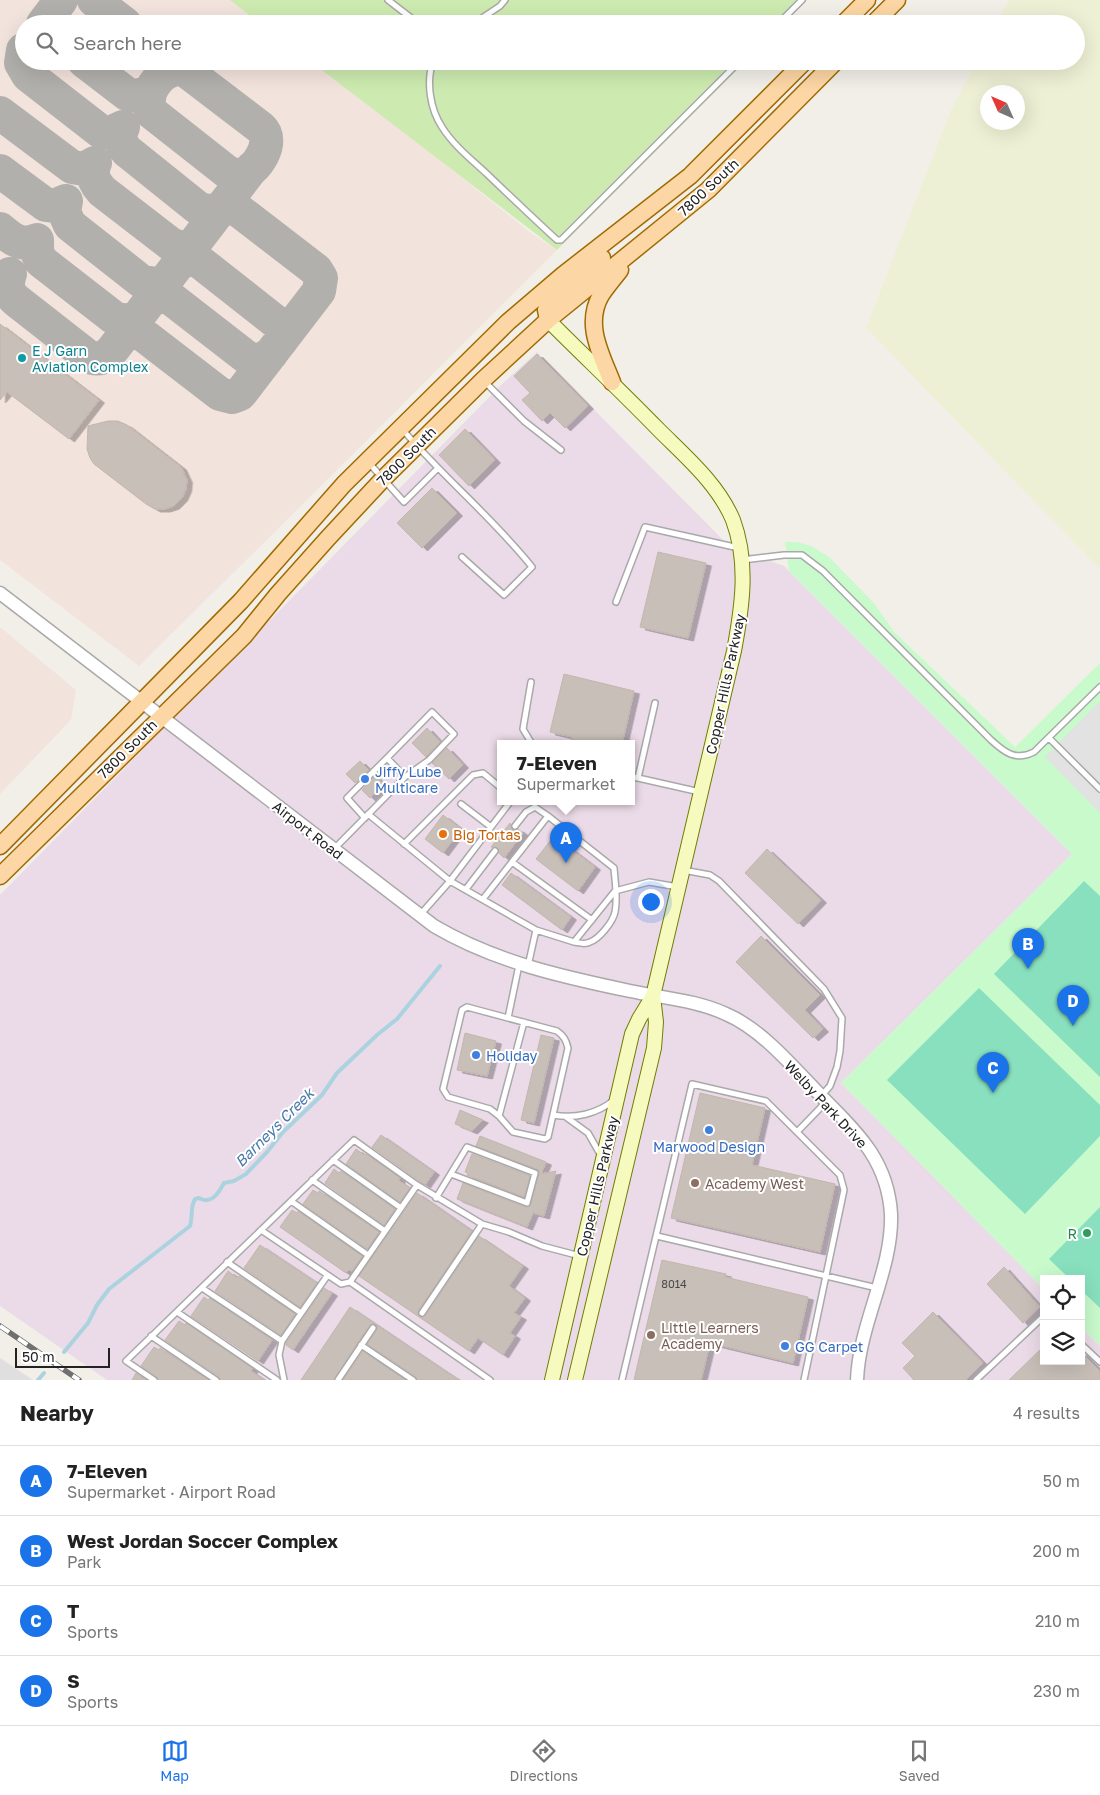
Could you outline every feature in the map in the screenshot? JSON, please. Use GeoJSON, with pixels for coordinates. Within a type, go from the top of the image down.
{"type":"FeatureCollection","features":[{"type":"Feature","properties":{"kind":"main road"},"geometry":{"type":"LineString","coordinates":[[852,15],[867,0]]}},
{"type":"Feature","properties":{"kind":"main road"},"geometry":{"type":"LineString","coordinates":[[882,15],[897,0]]}},
{"type":"Feature","properties":{"kind":"main road","name":"7800 South"},"geometry":{"type":"LineString","coordinates":[[0,846],[241,601],[344,484],[508,322],[563,275],[690,176],[796,70]]}},
{"type":"Feature","properties":{"kind":"main road","name":"7800 South"},"geometry":{"type":"LineString","coordinates":[[0,876],[244,636],[278,594],[328,538],[416,445],[548,320],[708,190],[827,70]]}},
{"type":"Feature","properties":{"kind":"main road"},"geometry":{"type":"LineString","coordinates":[[548,320],[546,310],[552,301],[597,262],[652,206]]}},
{"type":"Feature","properties":{"kind":"main road"},"geometry":{"type":"LineString","coordinates":[[612,382],[595,338],[594,318],[601,296],[635,250]]}},
{"type":"Feature","properties":{"kind":"main road","name":"Copper Hills Parkway"},"geometry":{"type":"LineString","coordinates":[[548,320],[682,453],[722,498],[733,522],[741,554],[744,581],[741,616],[679,887],[652,996],[632,1034],[552,1379]]}},
{"type":"Feature","properties":{"kind":"main road","name":"Copper Hills Parkway"},"geometry":{"type":"LineString","coordinates":[[575,1380],[654,1048],[656,1022],[652,996]]}},
{"type":"Feature","properties":{"kind":"street","name":"Airport Road"},"geometry":{"type":"LineString","coordinates":[[0,593],[419,916],[466,943],[524,965],[652,996]]}},
{"type":"Feature","properties":{"kind":"street","name":"Welby Park Drive"},"geometry":{"type":"LineString","coordinates":[[652,996],[688,1001],[735,1018],[769,1044],[824,1099],[866,1144],[882,1171],[889,1200],[890,1229],[886,1255],[862,1344],[857,1380]]}},
{"type":"Feature","properties":{"kind":"lane"},"geometry":{"type":"LineString","coordinates":[[388,0],[407,15]]}},
{"type":"Feature","properties":{"kind":"lane"},"geometry":{"type":"LineString","coordinates":[[487,15],[505,0]]}},
{"type":"Feature","properties":{"kind":"lane"},"geometry":{"type":"LineString","coordinates":[[787,15],[802,0]]}},
{"type":"Feature","properties":{"kind":"lane"},"geometry":{"type":"LineString","coordinates":[[431,70],[429,86],[434,108],[442,127],[469,158],[556,240],[561,240],[731,70]]}},
{"type":"Feature","properties":{"kind":"lane"},"geometry":{"type":"LineString","coordinates":[[483,380],[524,421],[561,450]]}},
{"type":"Feature","properties":{"kind":"lane"},"geometry":{"type":"LineString","coordinates":[[402,428],[438,468],[515,546],[532,567],[504,595],[462,556]]}},
{"type":"Feature","properties":{"kind":"lane"},"geometry":{"type":"LineString","coordinates":[[368,461],[404,502],[438,468]]}},
{"type":"Feature","properties":{"kind":"lane"},"geometry":{"type":"LineString","coordinates":[[616,602],[645,527],[741,554],[802,555],[823,570],[991,740],[1007,754],[1013,756],[1027,755],[1034,752],[1100,687]]}},
{"type":"Feature","properties":{"kind":"lane"},"geometry":{"type":"LineString","coordinates":[[530,740],[523,729],[532,682]]}},
{"type":"Feature","properties":{"kind":"lane"},"geometry":{"type":"LineString","coordinates":[[638,778],[654,703]]}},
{"type":"Feature","properties":{"kind":"lane"},"geometry":{"type":"LineString","coordinates":[[334,849],[366,816],[405,777],[429,760],[454,734],[432,712],[347,798],[366,816],[450,880],[536,930],[574,942],[589,943],[600,935],[613,918],[615,912],[614,868],[539,809],[532,807],[515,826]]}},
{"type":"Feature","properties":{"kind":"lane"},"geometry":{"type":"LineString","coordinates":[[1049,738],[1100,789]]}},
{"type":"Feature","properties":{"kind":"lane"},"geometry":{"type":"LineString","coordinates":[[387,758],[405,777]]}},
{"type":"Feature","properties":{"kind":"lane"},"geometry":{"type":"LineString","coordinates":[[404,844],[473,775],[483,773],[497,785]]}},
{"type":"Feature","properties":{"kind":"lane"},"geometry":{"type":"LineString","coordinates":[[635,777],[700,792]]}},
{"type":"Feature","properties":{"kind":"lane"},"geometry":{"type":"LineString","coordinates":[[462,804],[491,826]]}},
{"type":"Feature","properties":{"kind":"lane"},"geometry":{"type":"LineString","coordinates":[[419,916],[450,880],[508,805]]}},
{"type":"Feature","properties":{"kind":"lane"},"geometry":{"type":"LineString","coordinates":[[483,899],[548,816]]}},
{"type":"Feature","properties":{"kind":"lane"},"geometry":{"type":"LineString","coordinates":[[466,889],[496,851]]}},
{"type":"Feature","properties":{"kind":"lane"},"geometry":{"type":"LineString","coordinates":[[512,862],[592,920]]}},
{"type":"Feature","properties":{"kind":"lane"},"geometry":{"type":"LineString","coordinates":[[683,870],[710,875],[718,881],[824,989],[842,1018],[837,1068],[824,1099],[798,1132]]}},
{"type":"Feature","properties":{"kind":"lane"},"geometry":{"type":"LineString","coordinates":[[574,942],[615,891],[649,882],[679,887]]}},
{"type":"Feature","properties":{"kind":"lane"},"geometry":{"type":"LineString","coordinates":[[508,1018],[536,930]]}},
{"type":"Feature","properties":{"kind":"lane"},"geometry":{"type":"LineString","coordinates":[[467,1007],[524,1022],[557,1031],[567,1041],[567,1058],[554,1114],[548,1136],[543,1140],[513,1132],[490,1109],[448,1096],[443,1089],[462,1010],[467,1007]]}},
{"type":"Feature","properties":{"kind":"lane"},"geometry":{"type":"LineString","coordinates":[[499,1116],[524,1022]]}},
{"type":"Feature","properties":{"kind":"lane"},"geometry":{"type":"LineString","coordinates":[[622,1380],[692,1084],[766,1102],[840,1175],[844,1190],[804,1380]]}},
{"type":"Feature","properties":{"kind":"lane"},"geometry":{"type":"LineString","coordinates":[[554,1114],[566,1117],[588,1114],[598,1110],[617,1097]]}},
{"type":"Feature","properties":{"kind":"lane"},"geometry":{"type":"LineString","coordinates":[[566,1117],[588,1133],[597,1146],[602,1160]]}},
{"type":"Feature","properties":{"kind":"lane"},"geometry":{"type":"LineString","coordinates":[[154,1380],[126,1361],[354,1140],[436,1198],[482,1224],[509,1232],[542,1246],[581,1256]]}},
{"type":"Feature","properties":{"kind":"lane"},"geometry":{"type":"LineString","coordinates":[[436,1198],[467,1147],[535,1173],[526,1203],[451,1174]]}},
{"type":"Feature","properties":{"kind":"lane"},"geometry":{"type":"LineString","coordinates":[[333,1160],[401,1208]]}},
{"type":"Feature","properties":{"kind":"lane"},"geometry":{"type":"LineString","coordinates":[[312,1180],[385,1232]]}},
{"type":"Feature","properties":{"kind":"lane"},"geometry":{"type":"LineString","coordinates":[[261,1230],[327,1276],[341,1284],[350,1282],[417,1185]]}},
{"type":"Feature","properties":{"kind":"lane"},"geometry":{"type":"LineString","coordinates":[[291,1201],[368,1255]]}},
{"type":"Feature","properties":{"kind":"lane"},"geometry":{"type":"LineString","coordinates":[[422,1313],[482,1224]]}},
{"type":"Feature","properties":{"kind":"lane"},"geometry":{"type":"LineString","coordinates":[[657,1236],[877,1288]]}},
{"type":"Feature","properties":{"kind":"lane"},"geometry":{"type":"LineString","coordinates":[[227,1262],[302,1313]]}},
{"type":"Feature","properties":{"kind":"lane"},"geometry":{"type":"LineString","coordinates":[[284,1380],[279,1355],[282,1341],[327,1276]]}},
{"type":"Feature","properties":{"kind":"lane"},"geometry":{"type":"LineString","coordinates":[[350,1282],[488,1380]]}},
{"type":"Feature","properties":{"kind":"lane"},"geometry":{"type":"LineString","coordinates":[[202,1288],[282,1341]]}},
{"type":"Feature","properties":{"kind":"lane"},"geometry":{"type":"LineString","coordinates":[[177,1312],[277,1380]]}},
{"type":"Feature","properties":{"kind":"lane"},"geometry":{"type":"LineString","coordinates":[[976,1380],[1040,1320]]}},
{"type":"Feature","properties":{"kind":"lane"},"geometry":{"type":"LineString","coordinates":[[338,1380],[373,1328]]}},
{"type":"Feature","properties":{"kind":"lane"},"geometry":{"type":"LineString","coordinates":[[151,1336],[216,1380]]}},
{"type":"Feature","properties":{"kind":"lane"},"geometry":{"type":"LineString","coordinates":[[361,1345],[413,1380]]}},
{"type":"Feature","properties":{"kind":"lane"},"geometry":{"type":"LineString","coordinates":[[1085,1348],[1100,1362]]}},
{"type":"Feature","properties":{"kind":"shaded area"},"geometry":{"type":"Polygon","coordinates":[[[0,0],[231,0],[250,15],[15,15],[15,70],[324,70],[385,116],[531,233],[557,250],[139,666],[0,560],[0,0]]]}},
{"type":"Feature","properties":{"kind":"shaded area"},"geometry":{"type":"Polygon","coordinates":[[[537,352],[729,546],[784,566],[1072,854],[841,1083],[1040,1285],[1040,1365],[1085,1365],[1085,1331],[1100,1346],[1100,1380],[107,1380],[0,1306],[0,895],[501,385],[537,352]]]}},
{"type":"Feature","properties":{"kind":"shaded area"},"geometry":{"type":"Polygon","coordinates":[[[0,627],[76,690],[71,720],[0,794],[0,627]]]}},
{"type":"Feature","properties":{"kind":"shaded area"},"geometry":{"type":"Polygon","coordinates":[[[1100,701],[1100,813],[1045,757],[1100,701]]]}},
{"type":"Feature","properties":{"kind":"shaded area"},"geometry":{"type":"Polygon","coordinates":[[[0,1358],[33,1380],[0,1380],[0,1358]]]}},
{"type":"Feature","properties":{"kind":"green space"},"geometry":{"type":"Polygon","coordinates":[[[230,0],[807,0],[792,15],[249,15],[230,0]]]}},
{"type":"Feature","properties":{"kind":"green space"},"geometry":{"type":"Polygon","coordinates":[[[1009,0],[1100,0],[1100,569],[866,328],[951,110],[972,70],[1085,70],[1085,15],[1001,15],[1009,0]]]}},
{"type":"Feature","properties":{"kind":"green space"},"geometry":{"type":"Polygon","coordinates":[[[322,70],[737,70],[557,250],[322,70]]]}},
{"type":"Feature","properties":{"kind":"green space"},"geometry":{"type":"Polygon","coordinates":[[[785,542],[797,542],[811,546],[829,557],[874,603],[894,632],[1015,747],[1100,663],[1100,1346],[1085,1331],[1085,1275],[1040,1275],[1040,1285],[841,1083],[1072,854],[789,571],[785,542]]]}},
{"type":"Feature","properties":{"kind":"green space"},"geometry":{"type":"Polygon","coordinates":[[[1084,881],[1100,896],[1100,1077],[994,974],[1084,881]]]}},
{"type":"Feature","properties":{"kind":"green space"},"geometry":{"type":"Polygon","coordinates":[[[979,988],[1100,1105],[1100,1136],[1025,1214],[887,1080],[979,988]]]}},
{"type":"Feature","properties":{"kind":"green space","name":"R"},"geometry":{"type":"Polygon","coordinates":[[[1100,1207],[1100,1308],[1085,1294],[1085,1275],[1066,1275],[1049,1259],[1100,1207]]]}},
{"type":"Feature","properties":{"kind":"building","name":"E J Garn Aviation Complex"},"geometry":{"type":"Polygon","coordinates":[[[0,324],[99,400],[69,439],[7,392],[0,400],[0,324]]]}},
{"type":"Feature","properties":{"kind":"building"},"geometry":{"type":"Polygon","coordinates":[[[537,354],[588,406],[565,428],[550,413],[542,421],[522,400],[530,393],[514,376],[537,354]]]}},
{"type":"Feature","properties":{"kind":"building"},"geometry":{"type":"Polygon","coordinates":[[[108,421],[118,421],[127,425],[181,467],[187,480],[186,489],[182,498],[174,506],[165,509],[155,509],[94,464],[87,449],[88,426],[108,421]]]}},
{"type":"Feature","properties":{"kind":"building"},"geometry":{"type":"Polygon","coordinates":[[[465,429],[495,460],[469,486],[439,455],[465,429]]]}},
{"type":"Feature","properties":{"kind":"building"},"geometry":{"type":"Polygon","coordinates":[[[432,488],[457,513],[422,548],[397,523],[432,488]]]}},
{"type":"Feature","properties":{"kind":"building"},"geometry":{"type":"Polygon","coordinates":[[[658,552],[706,563],[688,638],[640,627],[658,552]]]}},
{"type":"Feature","properties":{"kind":"building"},"geometry":{"type":"Polygon","coordinates":[[[564,674],[634,691],[623,740],[572,740],[572,737],[550,732],[564,674]]]}},
{"type":"Feature","properties":{"kind":"building"},"geometry":{"type":"Polygon","coordinates":[[[427,728],[440,742],[426,757],[412,743],[427,728]]]}},
{"type":"Feature","properties":{"kind":"building"},"geometry":{"type":"Polygon","coordinates":[[[447,748],[463,765],[449,779],[432,763],[447,748]]]}},
{"type":"Feature","properties":{"kind":"building"},"geometry":{"type":"Polygon","coordinates":[[[360,761],[369,770],[355,783],[346,774],[360,761]]]}},
{"type":"Feature","properties":{"kind":"building"},"geometry":{"type":"Polygon","coordinates":[[[375,776],[384,784],[370,798],[362,790],[375,776]]]}},
{"type":"Feature","properties":{"kind":"building"},"geometry":{"type":"Polygon","coordinates":[[[443,815],[461,829],[443,853],[425,839],[443,815]]]}},
{"type":"Feature","properties":{"kind":"building"},"geometry":{"type":"Polygon","coordinates":[[[510,823],[513,830],[518,829],[523,833],[504,858],[499,853],[498,848],[491,847],[510,823]]]}},
{"type":"Feature","properties":{"kind":"building"},"geometry":{"type":"Polygon","coordinates":[[[554,836],[595,867],[578,891],[536,859],[554,836]]]}},
{"type":"Feature","properties":{"kind":"building"},"geometry":{"type":"Polygon","coordinates":[[[767,849],[821,900],[798,924],[745,873],[767,849]]]}},
{"type":"Feature","properties":{"kind":"building"},"geometry":{"type":"Polygon","coordinates":[[[511,873],[571,917],[562,930],[502,885],[511,873]]]}},
{"type":"Feature","properties":{"kind":"building"},"geometry":{"type":"Polygon","coordinates":[[[761,936],[820,995],[805,1010],[823,1029],[813,1038],[736,962],[761,936]]]}},
{"type":"Feature","properties":{"kind":"building","name":"Holiday"},"geometry":{"type":"Polygon","coordinates":[[[465,1033],[496,1041],[487,1076],[457,1070],[465,1033]]]}},
{"type":"Feature","properties":{"kind":"building"},"geometry":{"type":"Polygon","coordinates":[[[541,1035],[554,1038],[534,1123],[521,1120],[541,1035]]]}},
{"type":"Feature","properties":{"kind":"building"},"geometry":{"type":"Polygon","coordinates":[[[700,1093],[765,1108],[752,1165],[835,1184],[820,1252],[671,1218],[700,1093]]]}},
{"type":"Feature","properties":{"kind":"building"},"geometry":{"type":"Polygon","coordinates":[[[460,1110],[483,1120],[472,1131],[455,1124],[460,1110]]]}},
{"type":"Feature","properties":{"kind":"building"},"geometry":{"type":"Polygon","coordinates":[[[381,1135],[434,1172],[425,1185],[372,1147],[381,1135]]]}},
{"type":"Feature","properties":{"kind":"building"},"geometry":{"type":"Polygon","coordinates":[[[480,1136],[546,1162],[541,1174],[556,1171],[544,1216],[533,1213],[527,1227],[457,1199],[463,1183],[525,1207],[531,1204],[539,1170],[476,1146],[480,1136]]]}},
{"type":"Feature","properties":{"kind":"building"},"geometry":{"type":"Polygon","coordinates":[[[356,1149],[400,1178],[399,1181],[410,1188],[400,1202],[346,1164],[356,1149]]]}},
{"type":"Feature","properties":{"kind":"building"},"geometry":{"type":"Polygon","coordinates":[[[472,1154],[530,1176],[524,1197],[467,1175],[468,1173],[465,1172],[472,1154]]]}},
{"type":"Feature","properties":{"kind":"building"},"geometry":{"type":"Polygon","coordinates":[[[334,1169],[339,1173],[341,1171],[395,1209],[384,1225],[325,1183],[334,1169]]]}},
{"type":"Feature","properties":{"kind":"building"},"geometry":{"type":"Polygon","coordinates":[[[313,1190],[318,1193],[319,1191],[379,1232],[367,1249],[303,1204],[313,1190]]]}},
{"type":"Feature","properties":{"kind":"building"},"geometry":{"type":"Polygon","coordinates":[[[417,1193],[472,1231],[418,1311],[420,1317],[426,1315],[479,1236],[523,1266],[509,1286],[525,1298],[514,1313],[521,1317],[510,1333],[515,1336],[503,1355],[478,1338],[469,1351],[359,1276],[417,1193]]]}},
{"type":"Feature","properties":{"kind":"building"},"geometry":{"type":"Polygon","coordinates":[[[292,1210],[297,1213],[298,1211],[362,1256],[352,1271],[349,1270],[346,1273],[280,1227],[292,1210]]]}},
{"type":"Feature","properties":{"kind":"building"},"geometry":{"type":"Polygon","coordinates":[[[260,1245],[317,1283],[300,1307],[244,1268],[260,1245]]]}},
{"type":"Feature","properties":{"kind":"building"},"geometry":{"type":"Polygon","coordinates":[[[662,1260],[726,1274],[725,1277],[808,1297],[793,1363],[710,1343],[701,1380],[634,1380],[662,1260]]]}},
{"type":"Feature","properties":{"kind":"building"},"geometry":{"type":"Polygon","coordinates":[[[1004,1267],[1040,1307],[1023,1323],[987,1284],[1004,1267]]]}},
{"type":"Feature","properties":{"kind":"building"},"geometry":{"type":"Polygon","coordinates":[[[228,1271],[237,1278],[239,1276],[295,1314],[281,1335],[215,1291],[228,1271]]]}},
{"type":"Feature","properties":{"kind":"building"},"geometry":{"type":"Polygon","coordinates":[[[324,1288],[332,1293],[293,1350],[286,1343],[324,1288]]]}},
{"type":"Feature","properties":{"kind":"building"},"geometry":{"type":"Polygon","coordinates":[[[204,1297],[208,1300],[210,1298],[272,1340],[258,1361],[191,1316],[204,1297]]]}},
{"type":"Feature","properties":{"kind":"building"},"geometry":{"type":"Polygon","coordinates":[[[350,1307],[459,1380],[417,1380],[415,1376],[367,1344],[377,1329],[377,1326],[373,1324],[369,1326],[334,1380],[301,1380],[350,1307]]]}},
{"type":"Feature","properties":{"kind":"building"},"geometry":{"type":"Polygon","coordinates":[[[933,1312],[983,1363],[966,1380],[914,1380],[903,1368],[915,1356],[902,1343],[933,1312]]]}},
{"type":"Feature","properties":{"kind":"building"},"geometry":{"type":"Polygon","coordinates":[[[179,1321],[185,1325],[186,1323],[253,1369],[251,1371],[264,1380],[220,1380],[218,1376],[165,1340],[179,1321]]]}},
{"type":"Feature","properties":{"kind":"building"},"geometry":{"type":"Polygon","coordinates":[[[154,1347],[159,1350],[160,1348],[208,1380],[158,1380],[156,1376],[141,1366],[154,1347]]]}},
{"type":"Feature","properties":{"kind":"building"},"geometry":{"type":"Polygon","coordinates":[[[1040,1350],[1040,1365],[1085,1365],[1085,1356],[1100,1371],[1100,1380],[1009,1380],[1040,1350]]]}},
{"type":"Feature","properties":{"kind":"building"},"geometry":{"type":"Polygon","coordinates":[[[363,1351],[405,1380],[343,1380],[363,1351]]]}},
{"type":"Feature","properties":{"kind":"building"},"geometry":{"type":"Polygon","coordinates":[[[136,1373],[146,1380],[132,1380],[136,1373]]]}},
{"type":"Feature","properties":{"kind":"waterway","name":"Barneys Creek"},"geometry":{"type":"LineString","coordinates":[[64,1352],[88,1323],[97,1305],[109,1289],[190,1226],[195,1199],[211,1199],[217,1194],[224,1183],[234,1181],[246,1174],[283,1132],[322,1095],[337,1073],[397,1019],[440,966]]}},
{"type":"Feature","properties":{"kind":"waterway","name":"Barneys Creek"},"geometry":{"type":"LineString","coordinates":[[38,1380],[44,1373]]}},
{"type":"Feature","properties":{"kind":"taxiway"},"geometry":{"type":"LineString","coordinates":[[50,15],[61,0]]}},
{"type":"Feature","properties":{"kind":"taxiway"},"geometry":{"type":"LineString","coordinates":[[94,0],[113,15]]}},
{"type":"Feature","properties":{"kind":"taxiway"},"geometry":{"type":"LineString","coordinates":[[25,70],[28,75],[100,131],[110,133],[123,127]]}},
{"type":"Feature","properties":{"kind":"taxiway"},"geometry":{"type":"LineString","coordinates":[[96,70],[127,94],[136,96],[150,92]]}},
{"type":"Feature","properties":{"kind":"taxiway"},"geometry":{"type":"LineString","coordinates":[[177,70],[162,76],[156,82],[149,96],[151,112],[226,171],[237,175],[247,173],[262,155],[265,148],[265,134],[261,128],[185,70]]}},
{"type":"Feature","properties":{"kind":"taxiway"},"geometry":{"type":"LineString","coordinates":[[177,70],[185,70]]}},
{"type":"Feature","properties":{"kind":"taxiway"},"geometry":{"type":"LineString","coordinates":[[0,113],[72,167],[84,169],[95,163]]}},
{"type":"Feature","properties":{"kind":"taxiway"},"geometry":{"type":"LineString","coordinates":[[0,229],[17,241],[26,243],[37,240],[37,252],[41,261],[113,317],[120,320],[138,317],[138,326],[142,334],[220,394],[232,397],[240,394],[319,291],[321,278],[316,270],[238,210],[228,208],[208,211],[198,208],[127,151],[121,139],[123,127]]}},
{"type":"Feature","properties":{"kind":"taxiway"},"geometry":{"type":"LineString","coordinates":[[95,163],[94,178],[102,191],[172,245],[183,248],[193,245],[193,253],[196,259],[280,325],[283,334],[281,341]]}},
{"type":"Feature","properties":{"kind":"taxiway"},"geometry":{"type":"LineString","coordinates":[[10,274],[9,289],[17,301],[86,355],[102,358],[114,348],[252,168]]}},
{"type":"Feature","properties":{"kind":"taxiway"},"geometry":{"type":"LineString","coordinates":[[0,171],[46,205],[54,206],[66,201]]}},
{"type":"Feature","properties":{"kind":"taxiway"},"geometry":{"type":"LineString","coordinates":[[66,201],[64,212],[70,225],[141,281],[153,284],[166,281],[165,291],[169,297],[249,359],[260,360],[271,354]]}},
{"type":"Feature","properties":{"kind":"railway"},"geometry":{"type":"LineString","coordinates":[[0,1326],[79,1380]]}},
{"type":"Feature","properties":{"kind":"place","name":"E J Garn Aviation Complex"},"geometry":{"type":"Point","coordinates":[22,358]}},
{"type":"Feature","properties":{"kind":"place","name":"Jiffy Lube Multicare"},"geometry":{"type":"Point","coordinates":[365,779]}},
{"type":"Feature","properties":{"kind":"place","name":"Big Tortas"},"geometry":{"type":"Point","coordinates":[443,834]}},
{"type":"Feature","properties":{"kind":"place","name":"7-Eleven"},"geometry":{"type":"Point","coordinates":[566,863]}},
{"type":"Feature","properties":{"kind":"place","name":"West Jordan Soccer Complex"},"geometry":{"type":"Point","coordinates":[1028,969]}},
{"type":"Feature","properties":{"kind":"place","name":"S"},"geometry":{"type":"Point","coordinates":[1073,1026]}},
{"type":"Feature","properties":{"kind":"place","name":"Holiday"},"geometry":{"type":"Point","coordinates":[476,1055]}},
{"type":"Feature","properties":{"kind":"place","name":"T"},"geometry":{"type":"Point","coordinates":[993,1093]}},
{"type":"Feature","properties":{"kind":"place","name":"Marwood Design"},"geometry":{"type":"Point","coordinates":[709,1130]}},
{"type":"Feature","properties":{"kind":"place","name":"Academy West"},"geometry":{"type":"Point","coordinates":[695,1183]}},
{"type":"Feature","properties":{"kind":"place","name":"R"},"geometry":{"type":"Point","coordinates":[1087,1233]}},
{"type":"Feature","properties":{"kind":"place","name":"Little Learners Academy"},"geometry":{"type":"Point","coordinates":[651,1335]}},
{"type":"Feature","properties":{"kind":"place","name":"GG Carpet"},"geometry":{"type":"Point","coordinates":[785,1346]}}]}
